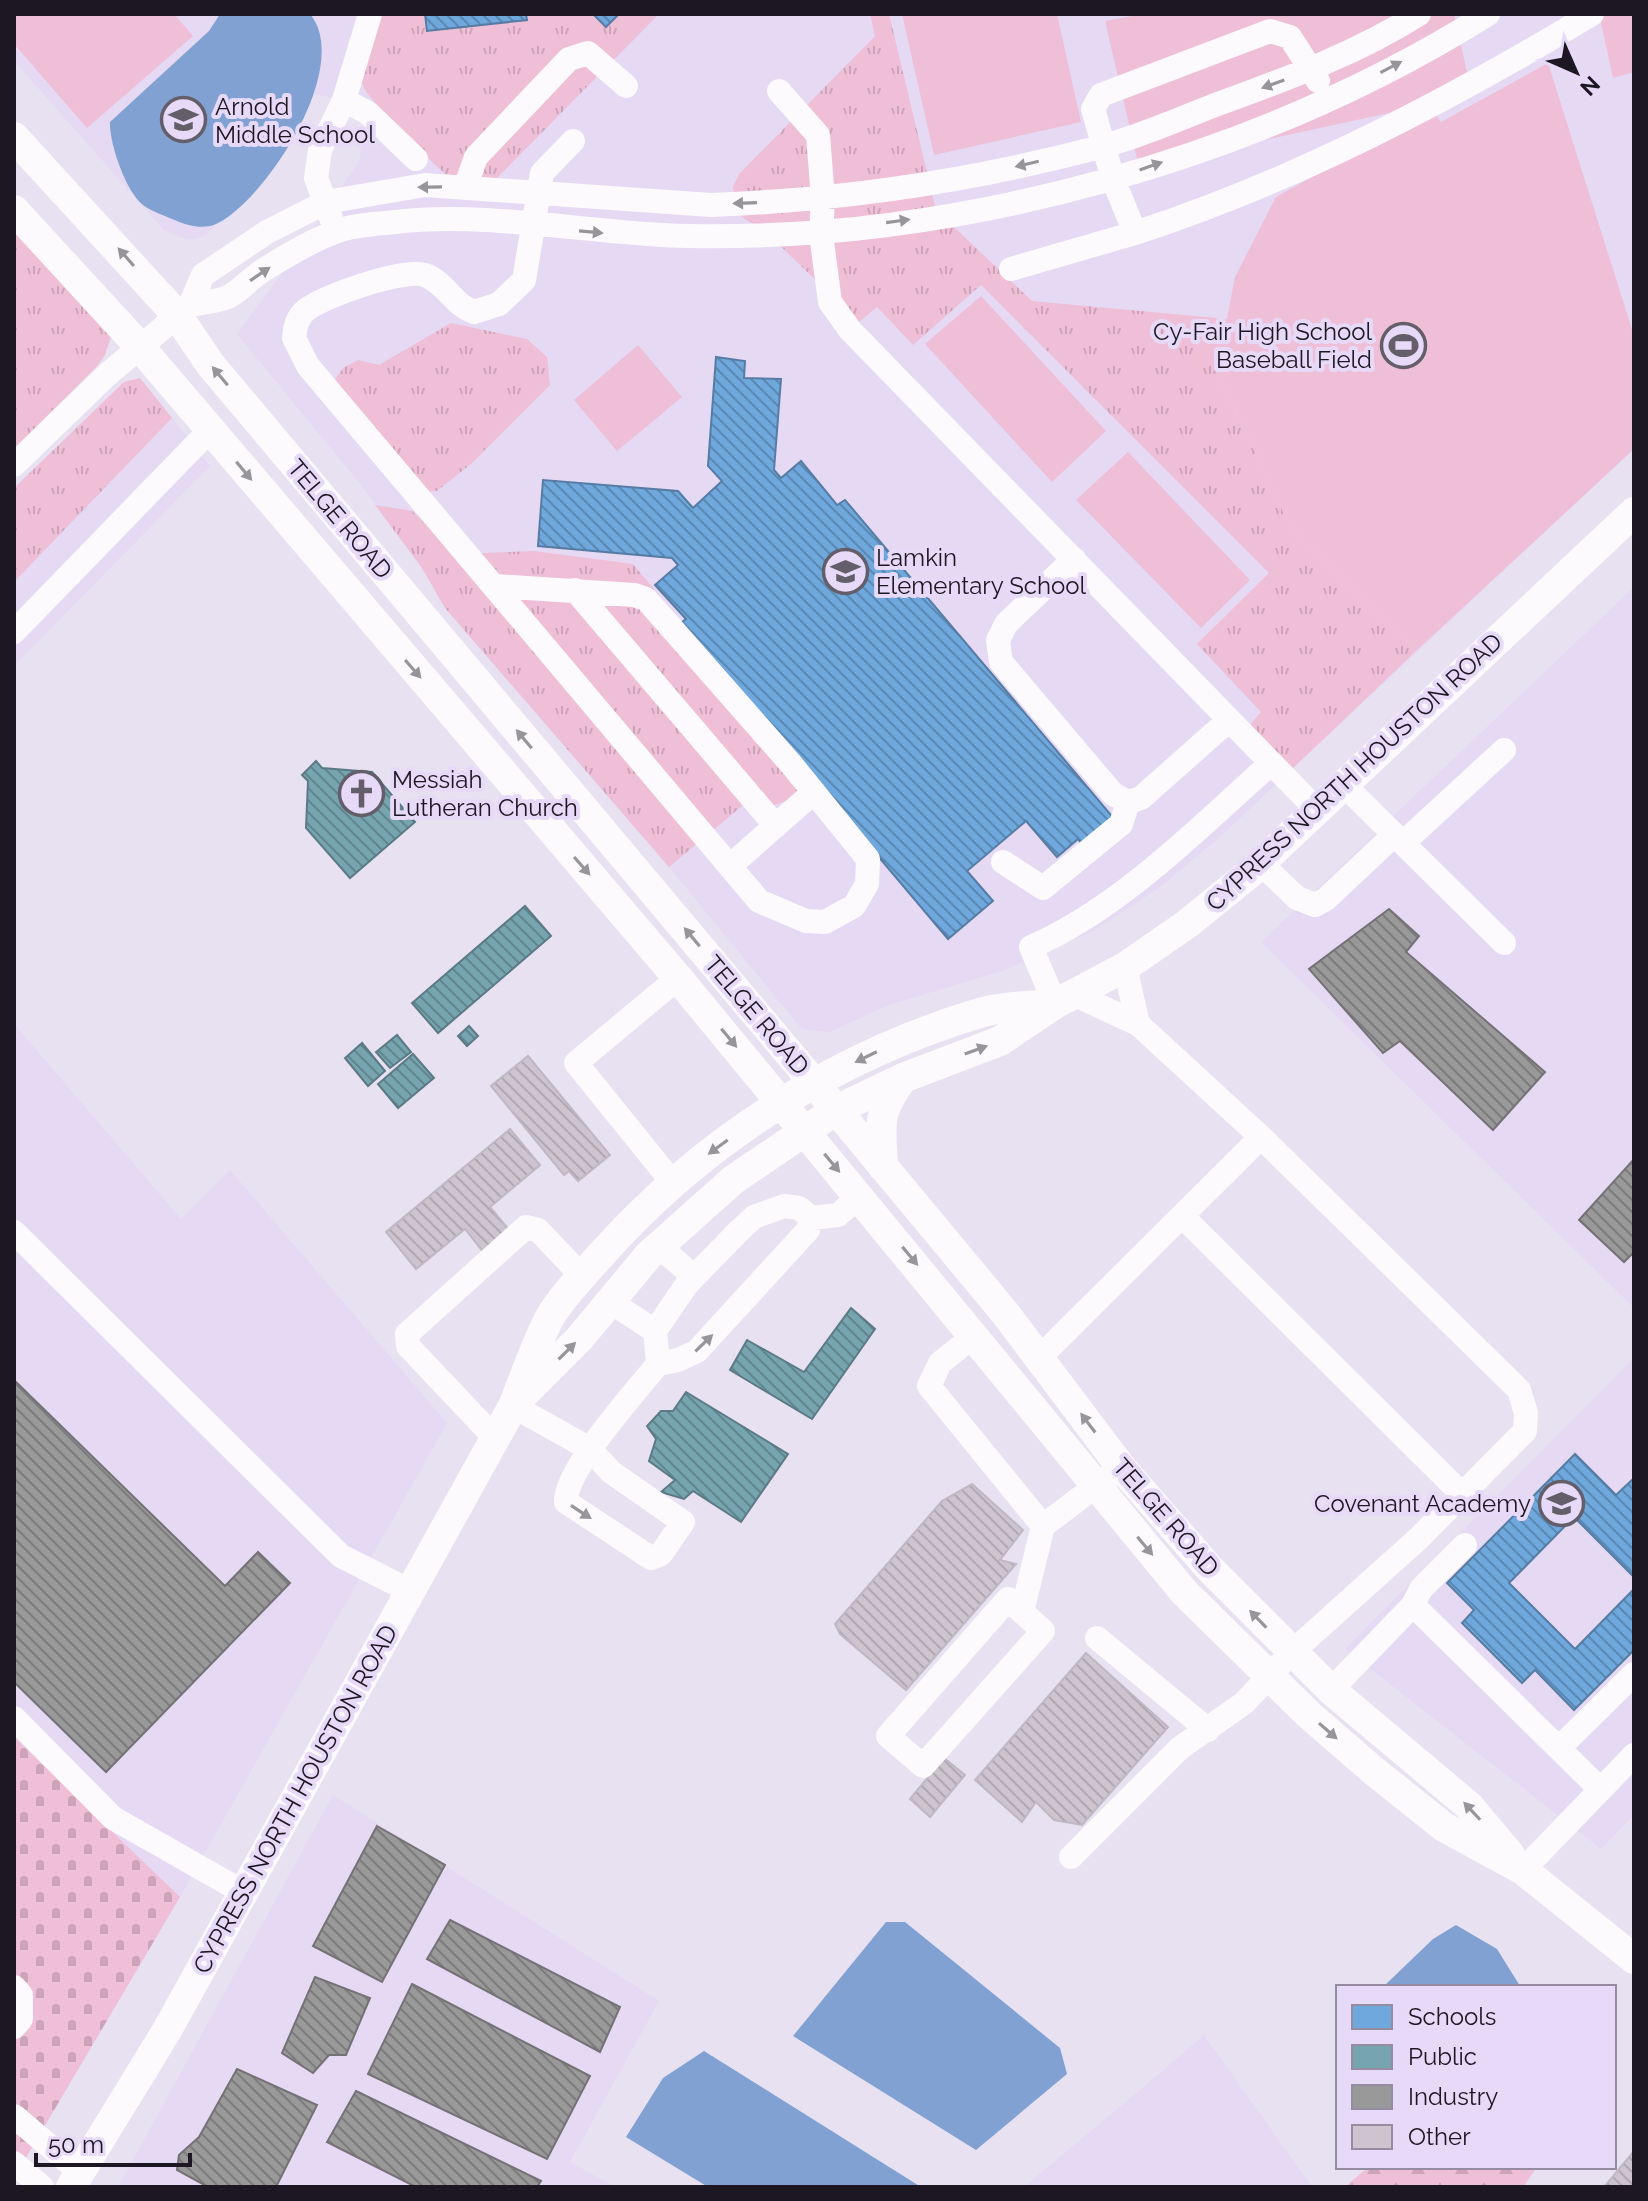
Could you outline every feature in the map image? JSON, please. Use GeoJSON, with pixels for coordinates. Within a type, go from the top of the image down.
{"type":"FeatureCollection","features":[{"type":"Feature","properties":{"kind":"main road","name":"TELGE ROAD"},"geometry":{"type":"LineString","coordinates":[[14,137],[184,310],[210,364],[814,1083],[1039,1358],[1121,1467],[1210,1569],[1291,1653],[1469,1806],[1523,1870]]}},
{"type":"Feature","properties":{"kind":"main road","name":"TELGE ROAD"},"geometry":{"type":"LineString","coordinates":[[14,210],[140,347],[354,602],[678,978],[1184,1592],[1269,1677],[1375,1772],[1444,1827],[1523,1870],[1633,1956]]}},
{"type":"Feature","properties":{"kind":"main road","name":"CYPRESS NORTH HOUSTON ROAD"},"geometry":{"type":"LineString","coordinates":[[513,1406],[579,1339],[659,1246],[733,1180],[836,1110],[903,1078],[1000,1041],[1064,999],[1125,967],[1187,924],[1260,863],[1634,512]]}},
{"type":"Feature","properties":{"kind":"main road"},"geometry":{"type":"LineString","coordinates":[[354,602],[387,575]]}},
{"type":"Feature","properties":{"kind":"main road","name":"CYPRESS NORTH HOUSTON ROAD"},"geometry":{"type":"LineString","coordinates":[[76,2179],[166,2032],[513,1406],[551,1317],[582,1276],[626,1227],[673,1183],[782,1102],[814,1083],[884,1048],[986,1011],[1064,999]]}},
{"type":"Feature","properties":{"kind":"main road"},"geometry":{"type":"LineString","coordinates":[[883,1167],[881,1117],[884,1104],[903,1078]]}},
{"type":"Feature","properties":{"kind":"lane"},"geometry":{"type":"LineString","coordinates":[[336,231],[316,178],[320,150],[344,100],[370,14]]}},
{"type":"Feature","properties":{"kind":"lane"},"geometry":{"type":"LineString","coordinates":[[14,465],[184,310],[203,275],[267,232],[326,202],[425,185],[711,205],[823,199],[951,181],[1103,147],[1312,69],[1419,14]]}},
{"type":"Feature","properties":{"kind":"lane"},"geometry":{"type":"LineString","coordinates":[[184,310],[228,297],[263,270],[336,231],[438,219],[533,225],[594,233],[689,236],[821,234],[995,208],[1113,179],[1262,126],[1325,98],[1488,14]]}},
{"type":"Feature","properties":{"kind":"lane"},"geometry":{"type":"LineString","coordinates":[[1011,269],[1212,208],[1477,83],[1592,14]]}},
{"type":"Feature","properties":{"kind":"lane"},"geometry":{"type":"LineString","coordinates":[[1135,233],[1113,179],[1093,109],[1101,95],[1270,31],[1290,37],[1312,69],[1325,98]]}},
{"type":"Feature","properties":{"kind":"lane"},"geometry":{"type":"LineString","coordinates":[[465,188],[476,157],[569,59],[588,53],[626,86]]}},
{"type":"Feature","properties":{"kind":"lane"},"geometry":{"type":"LineString","coordinates":[[779,91],[818,135],[823,199],[821,234],[830,302],[850,330],[1317,810]]}},
{"type":"Feature","properties":{"kind":"lane"},"geometry":{"type":"LineString","coordinates":[[344,100],[368,113],[416,159]]}},
{"type":"Feature","properties":{"kind":"lane"},"geometry":{"type":"LineString","coordinates":[[495,586],[634,595],[646,599],[814,792],[868,859],[867,884],[854,906],[825,922],[806,921],[759,901],[308,366],[294,338],[295,325],[303,312],[317,302],[406,274],[422,274],[436,281],[452,299],[474,312],[499,304],[524,280],[542,173],[573,141]]}},
{"type":"Feature","properties":{"kind":"lane"},"geometry":{"type":"LineString","coordinates":[[14,632],[210,430]]}},
{"type":"Feature","properties":{"kind":"lane"},"geometry":{"type":"LineString","coordinates":[[1074,559],[1006,624],[998,640],[1001,662],[1113,794],[1128,802],[1141,798],[1229,720]]}},
{"type":"Feature","properties":{"kind":"lane"},"geometry":{"type":"LineString","coordinates":[[575,590],[776,826]]}},
{"type":"Feature","properties":{"kind":"lane"},"geometry":{"type":"LineString","coordinates":[[1260,863],[1297,898],[1315,905],[1504,750]]}},
{"type":"Feature","properties":{"kind":"lane"},"geometry":{"type":"LineString","coordinates":[[1071,1857],[1158,1769],[1244,1703],[1291,1653],[1463,1495],[1525,1431],[1526,1413],[1519,1390],[1261,1137],[1138,1024],[1064,999],[1031,947],[1059,935],[1117,894],[1270,764]]}},
{"type":"Feature","properties":{"kind":"lane"},"geometry":{"type":"LineString","coordinates":[[1344,785],[1504,943]]}},
{"type":"Feature","properties":{"kind":"lane"},"geometry":{"type":"LineString","coordinates":[[730,866],[814,792]]}},
{"type":"Feature","properties":{"kind":"lane"},"geometry":{"type":"LineString","coordinates":[[1003,862],[1043,888],[1121,824],[1128,802]]}},
{"type":"Feature","properties":{"kind":"lane"},"geometry":{"type":"LineString","coordinates":[[1125,967],[1138,1024]]}},
{"type":"Feature","properties":{"kind":"lane"},"geometry":{"type":"LineString","coordinates":[[673,1183],[576,1063],[678,978]]}},
{"type":"Feature","properties":{"kind":"lane"},"geometry":{"type":"LineString","coordinates":[[1039,1358],[1261,1137]]}},
{"type":"Feature","properties":{"kind":"lane"},"geometry":{"type":"LineString","coordinates":[[658,1364],[655,1331],[694,1277],[754,1217],[784,1206],[799,1208],[811,1218],[838,1215],[860,1196]]}},
{"type":"Feature","properties":{"kind":"lane"},"geometry":{"type":"LineString","coordinates":[[1182,1216],[1463,1495]]}},
{"type":"Feature","properties":{"kind":"lane"},"geometry":{"type":"LineString","coordinates":[[513,1406],[590,1449],[611,1472],[683,1522],[661,1554],[651,1558],[566,1502],[565,1491],[590,1449],[658,1364],[678,1360],[697,1351],[808,1230],[811,1218]]}},
{"type":"Feature","properties":{"kind":"lane"},"geometry":{"type":"LineString","coordinates":[[495,1438],[408,1346],[407,1334],[526,1227],[538,1230],[582,1276]]}},
{"type":"Feature","properties":{"kind":"lane"},"geometry":{"type":"LineString","coordinates":[[14,1232],[341,1556],[410,1591]]}},
{"type":"Feature","properties":{"kind":"lane"},"geometry":{"type":"LineString","coordinates":[[659,1246],[694,1277]]}},
{"type":"Feature","properties":{"kind":"lane"},"geometry":{"type":"LineString","coordinates":[[609,1301],[655,1331]]}},
{"type":"Feature","properties":{"kind":"lane"},"geometry":{"type":"LineString","coordinates":[[975,1335],[940,1363],[929,1386],[1043,1526]]}},
{"type":"Feature","properties":{"kind":"lane"},"geometry":{"type":"LineString","coordinates":[[1022,1612],[1043,1526],[1121,1467]]}},
{"type":"Feature","properties":{"kind":"lane"},"geometry":{"type":"LineString","coordinates":[[1331,1690],[1413,1605],[1421,1589],[1465,1545]]}},
{"type":"Feature","properties":{"kind":"lane"},"geometry":{"type":"LineString","coordinates":[[1008,1599],[1022,1612],[1043,1631],[923,1766],[888,1736],[1008,1599]]}},
{"type":"Feature","properties":{"kind":"lane"},"geometry":{"type":"LineString","coordinates":[[1413,1605],[1600,1789]]}},
{"type":"Feature","properties":{"kind":"lane"},"geometry":{"type":"LineString","coordinates":[[1097,1638],[1208,1730]]}},
{"type":"Feature","properties":{"kind":"lane"},"geometry":{"type":"LineString","coordinates":[[1559,1748],[1634,1674]]}},
{"type":"Feature","properties":{"kind":"lane"},"geometry":{"type":"LineString","coordinates":[[14,1718],[113,1818],[243,1892]]}},
{"type":"Feature","properties":{"kind":"lane"},"geometry":{"type":"LineString","coordinates":[[1523,1870],[1634,1755]]}},
{"type":"Feature","properties":{"kind":"lane"},"geometry":{"type":"LineString","coordinates":[[14,1987],[21,1995],[21,2019],[14,2027]]}},
{"type":"Feature","properties":{"kind":"lane"},"geometry":{"type":"LineString","coordinates":[[14,2116],[76,2179]]}},
{"type":"Feature","properties":{"kind":"lane"},"geometry":{"type":"LineString","coordinates":[[14,2163],[42,2187]]}},
{"type":"Feature","properties":{"kind":"shaded area"},"geometry":{"type":"Polygon","coordinates":[[[14,14],[1634,14],[1634,449],[1222,835],[1159,888],[1093,931],[1002,971],[889,1005],[829,1032],[802,1029],[669,867],[445,608],[422,568],[361,485],[237,334],[293,259],[359,161],[368,113],[344,100],[314,94],[293,139],[259,186],[204,236],[188,240],[164,230],[14,61],[14,14]]]}},
{"type":"Feature","properties":{"kind":"shaded area"},"geometry":{"type":"Polygon","coordinates":[[[172,418],[210,466],[14,666],[14,582],[172,418]]]}},
{"type":"Feature","properties":{"kind":"shaded area"},"geometry":{"type":"Polygon","coordinates":[[[1634,587],[1634,1308],[1261,942],[1634,587]]]}},
{"type":"Feature","properties":{"kind":"shaded area"},"geometry":{"type":"Polygon","coordinates":[[[14,1024],[181,1219],[230,1170],[447,1423],[180,1897],[14,1737],[14,1024]]]}},
{"type":"Feature","properties":{"kind":"shaded area","name":"Covenant Academy"},"geometry":{"type":"Polygon","coordinates":[[[1634,1358],[1634,1815],[1601,1849],[1345,1649],[1634,1358]]]}},
{"type":"Feature","properties":{"kind":"shaded area"},"geometry":{"type":"Polygon","coordinates":[[[333,1795],[659,2001],[570,2162],[615,2187],[118,2187],[333,1795]]]}},
{"type":"Feature","properties":{"kind":"shaded area"},"geometry":{"type":"Polygon","coordinates":[[[1204,2035],[1312,2187],[1024,2187],[1166,2068],[1204,2035]]]}},
{"type":"Feature","properties":{"kind":"green space"},"geometry":{"type":"Polygon","coordinates":[[[14,14],[174,14],[193,36],[87,128],[14,44],[14,14]]]}},
{"type":"Feature","properties":{"kind":"green space"},"geometry":{"type":"Polygon","coordinates":[[[366,14],[425,14],[427,31],[526,20],[526,14],[593,14],[606,27],[619,14],[659,14],[497,178],[472,186],[456,182],[437,166],[392,122],[364,88],[359,61],[366,14]]]}},
{"type":"Feature","properties":{"kind":"green space"},"geometry":{"type":"Polygon","coordinates":[[[870,14],[889,14],[936,210],[1032,301],[1227,319],[1217,371],[1291,529],[1416,651],[1291,770],[1249,726],[1261,712],[1197,644],[1269,573],[981,285],[913,345],[877,307],[859,322],[770,236],[738,214],[733,187],[739,174],[875,36],[870,14]]]}},
{"type":"Feature","properties":{"kind":"green space"},"geometry":{"type":"Polygon","coordinates":[[[902,14],[1057,14],[1081,122],[934,155],[902,14]]]}},
{"type":"Feature","properties":{"kind":"green space"},"geometry":{"type":"Polygon","coordinates":[[[1143,14],[1454,14],[1472,95],[1139,167],[1105,21],[1143,14]]]}},
{"type":"Feature","properties":{"kind":"green space"},"geometry":{"type":"Polygon","coordinates":[[[1599,14],[1634,14],[1634,72],[1613,78],[1599,14]]]}},
{"type":"Feature","properties":{"kind":"green space","name":"Cy-Fair High School Baseball Field"},"geometry":{"type":"Polygon","coordinates":[[[1548,63],[1634,336],[1634,449],[1416,651],[1291,529],[1217,371],[1235,277],[1276,197],[1433,111],[1441,122],[1548,63]]]}},
{"type":"Feature","properties":{"kind":"green space"},"geometry":{"type":"Polygon","coordinates":[[[14,228],[112,333],[105,355],[97,366],[14,449],[14,228]]]}},
{"type":"Feature","properties":{"kind":"green space"},"geometry":{"type":"Polygon","coordinates":[[[981,296],[1106,431],[1052,482],[925,344],[981,296]]]}},
{"type":"Feature","properties":{"kind":"green space"},"geometry":{"type":"Polygon","coordinates":[[[451,323],[527,339],[547,357],[550,385],[472,463],[437,491],[411,493],[330,387],[343,368],[358,360],[379,365],[451,323]]]}},
{"type":"Feature","properties":{"kind":"green space"},"geometry":{"type":"Polygon","coordinates":[[[638,345],[682,397],[617,451],[574,400],[638,345]]]}},
{"type":"Feature","properties":{"kind":"green space"},"geometry":{"type":"Polygon","coordinates":[[[140,378],[172,418],[14,582],[14,488],[124,382],[140,378]]]}},
{"type":"Feature","properties":{"kind":"green space"},"geometry":{"type":"Polygon","coordinates":[[[1128,452],[1250,580],[1201,628],[1076,500],[1128,452]]]}},
{"type":"Feature","properties":{"kind":"green space"},"geometry":{"type":"Polygon","coordinates":[[[375,505],[412,511],[459,554],[534,551],[633,564],[816,783],[799,796],[769,807],[749,800],[669,867],[445,608],[422,568],[375,505]]]}},
{"type":"Feature","properties":{"kind":"green space"},"geometry":{"type":"Polygon","coordinates":[[[14,1737],[180,1897],[14,2178],[14,1737]]]}},
{"type":"Feature","properties":{"kind":"green space"},"geometry":{"type":"Polygon","coordinates":[[[1366,2169],[1536,2169],[1523,2187],[1345,2187],[1366,2169]]]}},
{"type":"Feature","properties":{"kind":"water","name":"Arnold Middle School"},"geometry":{"type":"Polygon","coordinates":[[[220,14],[310,14],[320,37],[321,65],[313,96],[280,160],[238,209],[218,223],[197,226],[155,212],[137,199],[120,166],[112,142],[110,122],[209,31],[220,14]]]}},
{"type":"Feature","properties":{"kind":"water"},"geometry":{"type":"Polygon","coordinates":[[[886,1922],[905,1922],[1060,2048],[1067,2074],[976,2150],[793,2036],[886,1922]]]}},
{"type":"Feature","properties":{"kind":"water"},"geometry":{"type":"Polygon","coordinates":[[[1456,1925],[1497,1949],[1519,1985],[1385,1985],[1433,1939],[1456,1925]]]}},
{"type":"Feature","properties":{"kind":"water"},"geometry":{"type":"Polygon","coordinates":[[[704,2051],[921,2187],[708,2187],[626,2137],[663,2078],[704,2051]]]}},
{"type":"Feature","properties":{"kind":"building: Schools"},"geometry":{"type":"Polygon","coordinates":[[[425,14],[526,14],[527,20],[427,31],[425,14]]]}},
{"type":"Feature","properties":{"kind":"building: Schools"},"geometry":{"type":"Polygon","coordinates":[[[593,14],[619,14],[606,27],[593,14]]]}},
{"type":"Feature","properties":{"kind":"building: Schools"},"geometry":{"type":"Polygon","coordinates":[[[716,357],[745,361],[744,378],[781,379],[774,470],[781,478],[801,461],[837,505],[845,500],[1116,821],[1084,847],[1078,839],[1057,857],[1026,821],[967,871],[993,901],[948,939],[681,623],[686,619],[655,585],[678,565],[672,558],[538,546],[543,480],[678,491],[693,508],[722,481],[708,466],[716,357]]]}},
{"type":"Feature","properties":{"kind":"building: Schools"},"geometry":{"type":"Polygon","coordinates":[[[1575,1454],[1616,1495],[1634,1478],[1634,1577],[1574,1517],[1509,1583],[1575,1649],[1634,1589],[1634,1650],[1574,1710],[1535,1670],[1522,1683],[1462,1623],[1474,1610],[1447,1583],[1575,1454]]]}},
{"type":"Feature","properties":{"kind":"building: Public"},"geometry":{"type":"Polygon","coordinates":[[[316,761],[322,768],[372,772],[415,822],[350,878],[306,828],[308,781],[302,775],[316,761]]]}},
{"type":"Feature","properties":{"kind":"building: Public"},"geometry":{"type":"Polygon","coordinates":[[[525,906],[551,936],[438,1033],[412,1003],[525,906]]]}},
{"type":"Feature","properties":{"kind":"building: Public"},"geometry":{"type":"Polygon","coordinates":[[[469,1026],[478,1036],[467,1046],[458,1036],[469,1026]]]}},
{"type":"Feature","properties":{"kind":"building: Public"},"geometry":{"type":"Polygon","coordinates":[[[397,1035],[411,1052],[390,1068],[376,1052],[397,1035]]]}},
{"type":"Feature","properties":{"kind":"building: Public"},"geometry":{"type":"Polygon","coordinates":[[[362,1043],[385,1071],[368,1086],[345,1058],[362,1043]]]}},
{"type":"Feature","properties":{"kind":"building: Public"},"geometry":{"type":"Polygon","coordinates":[[[413,1054],[434,1078],[398,1108],[378,1084],[413,1054]]]}},
{"type":"Feature","properties":{"kind":"building: Public"},"geometry":{"type":"Polygon","coordinates":[[[851,1308],[875,1329],[812,1419],[730,1370],[747,1340],[804,1372],[851,1308]]]}},
{"type":"Feature","properties":{"kind":"building: Public"},"geometry":{"type":"Polygon","coordinates":[[[686,1392],[788,1454],[741,1522],[693,1491],[684,1499],[661,1492],[675,1480],[649,1461],[656,1439],[647,1426],[661,1411],[673,1411],[686,1392]]]}},
{"type":"Feature","properties":{"kind":"building: Industry"},"geometry":{"type":"Polygon","coordinates":[[[1389,909],[1419,936],[1406,952],[1545,1072],[1493,1130],[1400,1041],[1383,1053],[1309,969],[1389,909]]]}},
{"type":"Feature","properties":{"kind":"building: Industry"},"geometry":{"type":"Polygon","coordinates":[[[1634,1159],[1634,1252],[1624,1262],[1579,1220],[1634,1159]]]}},
{"type":"Feature","properties":{"kind":"building: Industry"},"geometry":{"type":"Polygon","coordinates":[[[14,1380],[225,1586],[258,1552],[290,1583],[106,1772],[14,1682],[14,1380]]]}},
{"type":"Feature","properties":{"kind":"building: Industry"},"geometry":{"type":"Polygon","coordinates":[[[377,1826],[445,1865],[382,1982],[313,1946],[377,1826]]]}},
{"type":"Feature","properties":{"kind":"building: Industry"},"geometry":{"type":"Polygon","coordinates":[[[450,1920],[620,2007],[600,2052],[427,1959],[450,1920]]]}},
{"type":"Feature","properties":{"kind":"building: Industry"},"geometry":{"type":"Polygon","coordinates":[[[315,1977],[370,1998],[346,2055],[329,2055],[313,2073],[282,2053],[315,1977]]]}},
{"type":"Feature","properties":{"kind":"building: Industry"},"geometry":{"type":"Polygon","coordinates":[[[412,1984],[590,2076],[547,2159],[368,2074],[412,1984]]]}},
{"type":"Feature","properties":{"kind":"building: Industry"},"geometry":{"type":"Polygon","coordinates":[[[237,2069],[317,2105],[276,2187],[208,2187],[177,2170],[179,2155],[199,2137],[237,2069]]]}},
{"type":"Feature","properties":{"kind":"building: Industry"},"geometry":{"type":"Polygon","coordinates":[[[356,2091],[541,2181],[537,2187],[416,2187],[327,2142],[356,2091]]]}},
{"type":"Feature","properties":{"kind":"building: Other"},"geometry":{"type":"Polygon","coordinates":[[[528,1056],[610,1155],[578,1181],[569,1171],[564,1175],[491,1086],[528,1056]]]}},
{"type":"Feature","properties":{"kind":"building: Other"},"geometry":{"type":"Polygon","coordinates":[[[510,1129],[540,1165],[490,1207],[510,1231],[484,1253],[465,1229],[416,1269],[386,1232],[510,1129]]]}},
{"type":"Feature","properties":{"kind":"building: Other"},"geometry":{"type":"Polygon","coordinates":[[[972,1484],[1023,1530],[1000,1560],[1016,1564],[906,1690],[840,1634],[835,1624],[942,1501],[972,1484]]]}},
{"type":"Feature","properties":{"kind":"building: Other"},"geometry":{"type":"Polygon","coordinates":[[[1086,1653],[1168,1727],[1082,1825],[1054,1820],[1036,1802],[1022,1822],[975,1780],[1086,1653]]]}},
{"type":"Feature","properties":{"kind":"building: Other"},"geometry":{"type":"Polygon","coordinates":[[[944,1758],[965,1775],[930,1817],[910,1799],[944,1758]]]}},
{"type":"Feature","properties":{"kind":"building: Other"},"geometry":{"type":"Polygon","coordinates":[[[1634,2151],[1634,2187],[1604,2187],[1634,2151]]]}},
{"type":"Feature","properties":{"kind":"place","name":"Arnold Middle School"},"geometry":{"type":"Point","coordinates":[184,120]}},
{"type":"Feature","properties":{"kind":"place","name":"Cy-Fair High School Baseball Field"},"geometry":{"type":"Point","coordinates":[1403,345]}},
{"type":"Feature","properties":{"kind":"place","name":"Lamkin Elementary School"},"geometry":{"type":"Point","coordinates":[845,571]}},
{"type":"Feature","properties":{"kind":"place","name":"Messiah Lutheran Church"},"geometry":{"type":"Point","coordinates":[361,793]}},
{"type":"Feature","properties":{"kind":"place","name":"Covenant Academy"},"geometry":{"type":"Point","coordinates":[1562,1503]}}]}
